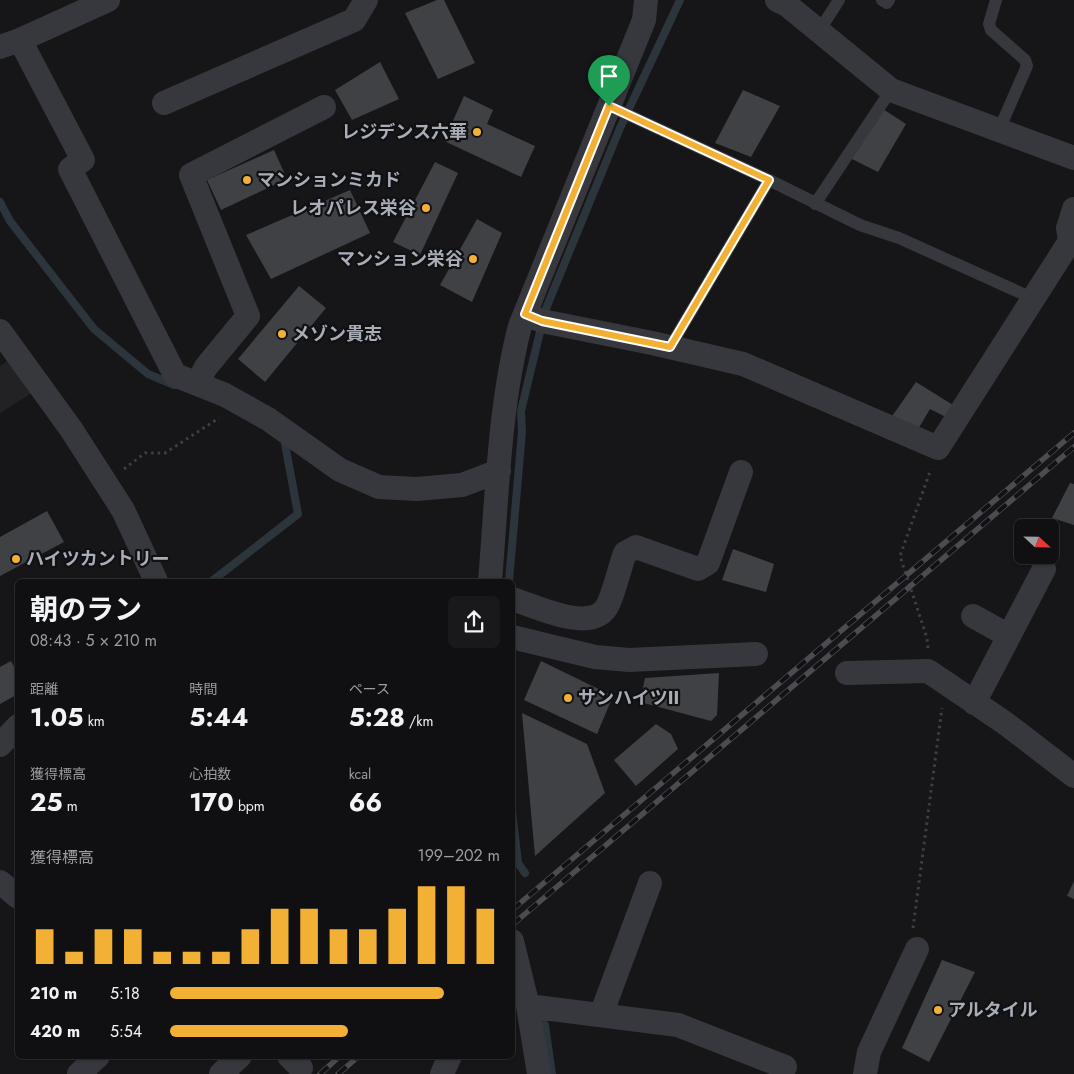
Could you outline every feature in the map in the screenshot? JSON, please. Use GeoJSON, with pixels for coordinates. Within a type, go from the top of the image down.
{"type":"FeatureCollection","features":[{"type":"Feature","properties":{"kind":"street"},"geometry":{"type":"LineString","coordinates":[[108,0],[10,43],[83,160],[70,169],[175,375],[241,404],[268,419],[340,470],[379,487],[417,489],[462,485],[498,471]]}},
{"type":"Feature","properties":{"kind":"street"},"geometry":{"type":"LineString","coordinates":[[164,103],[354,20],[366,0]]}},
{"type":"Feature","properties":{"kind":"street"},"geometry":{"type":"LineString","coordinates":[[490,579],[498,471],[512,356],[540,319],[623,113],[644,20],[646,0]]}},
{"type":"Feature","properties":{"kind":"street"},"geometry":{"type":"LineString","coordinates":[[777,0],[819,31],[891,90],[1074,158]]}},
{"type":"Feature","properties":{"kind":"street"},"geometry":{"type":"LineString","coordinates":[[197,384],[206,368],[248,316],[191,175],[324,107]]}},
{"type":"Feature","properties":{"kind":"street"},"geometry":{"type":"LineString","coordinates":[[540,319],[743,364],[938,448],[1070,241],[1068,228],[1074,209]]}},
{"type":"Feature","properties":{"kind":"street"},"geometry":{"type":"LineString","coordinates":[[0,331],[71,429],[122,510],[155,579]]}},
{"type":"Feature","properties":{"kind":"street"},"geometry":{"type":"LineString","coordinates":[[518,601],[578,620],[594,617],[606,608],[625,553],[636,547],[698,569],[708,563],[741,472]]}},
{"type":"Feature","properties":{"kind":"street"},"geometry":{"type":"LineString","coordinates":[[974,703],[1044,569]]}},
{"type":"Feature","properties":{"kind":"street"},"geometry":{"type":"LineString","coordinates":[[973,616],[1009,636]]}},
{"type":"Feature","properties":{"kind":"street"},"geometry":{"type":"LineString","coordinates":[[516,638],[595,657],[629,660],[756,654]]}},
{"type":"Feature","properties":{"kind":"street"},"geometry":{"type":"LineString","coordinates":[[847,673],[937,677],[1074,776]]}},
{"type":"Feature","properties":{"kind":"street"},"geometry":{"type":"LineString","coordinates":[[0,745],[15,729]]}},
{"type":"Feature","properties":{"kind":"street"},"geometry":{"type":"LineString","coordinates":[[0,882],[15,895]]}},
{"type":"Feature","properties":{"kind":"street"},"geometry":{"type":"LineString","coordinates":[[601,1015],[650,883]]}},
{"type":"Feature","properties":{"kind":"street"},"geometry":{"type":"LineString","coordinates":[[865,1074],[869,1052],[917,949]]}},
{"type":"Feature","properties":{"kind":"street"},"geometry":{"type":"LineString","coordinates":[[515,968],[528,1006],[539,1074]]}},
{"type":"Feature","properties":{"kind":"street"},"geometry":{"type":"LineString","coordinates":[[528,1006],[678,1025],[785,1067]]}},
{"type":"Feature","properties":{"kind":"street"},"geometry":{"type":"LineString","coordinates":[[79,1074],[95,1059]]}},
{"type":"Feature","properties":{"kind":"street"},"geometry":{"type":"LineString","coordinates":[[221,1074],[237,1059]]}},
{"type":"Feature","properties":{"kind":"street"},"geometry":{"type":"LineString","coordinates":[[442,1074],[449,1059]]}},
{"type":"Feature","properties":{"kind":"lane"},"geometry":{"type":"LineString","coordinates":[[819,31],[839,0]]}},
{"type":"Feature","properties":{"kind":"lane"},"geometry":{"type":"LineString","coordinates":[[882,0],[887,3],[889,0]]}},
{"type":"Feature","properties":{"kind":"lane"},"geometry":{"type":"LineString","coordinates":[[996,0],[990,24],[991,30],[1025,60],[1026,66],[999,130]]}},
{"type":"Feature","properties":{"kind":"lane"},"geometry":{"type":"LineString","coordinates":[[815,204],[891,90]]}},
{"type":"Feature","properties":{"kind":"lane"},"geometry":{"type":"LineString","coordinates":[[623,113],[769,180],[860,225],[899,238],[1032,298]]}},
{"type":"Feature","properties":{"kind":"lane"},"geometry":{"type":"LineString","coordinates":[[670,347],[769,180]]}},
{"type":"Feature","properties":{"kind":"path"},"geometry":{"type":"LineString","coordinates":[[105,483],[145,453],[165,453],[241,404]]}},
{"type":"Feature","properties":{"kind":"path"},"geometry":{"type":"LineString","coordinates":[[917,949],[912,938],[937,677],[927,638],[900,556],[938,448]]}},
{"type":"Feature","properties":{"kind":"shaded area"},"geometry":{"type":"Polygon","coordinates":[[[10,359],[32,393],[0,413],[0,366],[10,359]]]}},
{"type":"Feature","properties":{"kind":"building"},"geometry":{"type":"Polygon","coordinates":[[[437,0],[444,0],[475,63],[438,79],[405,13],[437,0]]]}},
{"type":"Feature","properties":{"kind":"building"},"geometry":{"type":"Polygon","coordinates":[[[380,62],[399,99],[352,120],[335,90],[380,62]]]}},
{"type":"Feature","properties":{"kind":"building"},"geometry":{"type":"Polygon","coordinates":[[[743,90],[780,106],[751,157],[715,143],[743,90]]]}},
{"type":"Feature","properties":{"kind":"building","name":"レジデンス六華"},"geometry":{"type":"Polygon","coordinates":[[[464,96],[493,110],[487,124],[535,146],[521,177],[444,141],[464,96]]]}},
{"type":"Feature","properties":{"kind":"building"},"geometry":{"type":"Polygon","coordinates":[[[883,109],[906,124],[878,172],[850,158],[883,109]]]}},
{"type":"Feature","properties":{"kind":"building","name":"マンションミカド"},"geometry":{"type":"Polygon","coordinates":[[[274,150],[287,179],[221,210],[207,180],[274,150]]]}},
{"type":"Feature","properties":{"kind":"building","name":"レオパレス栄谷"},"geometry":{"type":"Polygon","coordinates":[[[435,162],[458,173],[420,255],[393,242],[435,162]]]}},
{"type":"Feature","properties":{"kind":"building"},"geometry":{"type":"Polygon","coordinates":[[[350,190],[370,233],[271,279],[246,235],[350,190]]]}},
{"type":"Feature","properties":{"kind":"building","name":"マンション栄谷"},"geometry":{"type":"Polygon","coordinates":[[[477,219],[502,233],[472,302],[440,285],[477,219]]]}},
{"type":"Feature","properties":{"kind":"building","name":"メゾン貴志"},"geometry":{"type":"Polygon","coordinates":[[[299,286],[326,308],[265,382],[238,359],[299,286]]]}},
{"type":"Feature","properties":{"kind":"building"},"geometry":{"type":"Polygon","coordinates":[[[916,382],[953,405],[946,417],[930,409],[917,431],[888,422],[916,382]]]}},
{"type":"Feature","properties":{"kind":"building"},"geometry":{"type":"Polygon","coordinates":[[[1070,483],[1074,484],[1074,525],[1052,518],[1070,483]]]}},
{"type":"Feature","properties":{"kind":"building","name":"ハイツカントリー"},"geometry":{"type":"Polygon","coordinates":[[[47,511],[64,542],[0,576],[0,537],[47,511]]]}},
{"type":"Feature","properties":{"kind":"building"},"geometry":{"type":"Polygon","coordinates":[[[733,549],[774,564],[766,592],[722,580],[733,549]]]}},
{"type":"Feature","properties":{"kind":"building"},"geometry":{"type":"Polygon","coordinates":[[[11,661],[15,668],[15,696],[0,704],[0,667],[11,661]]]}},
{"type":"Feature","properties":{"kind":"building","name":"サンハイツII"},"geometry":{"type":"Polygon","coordinates":[[[541,661],[613,696],[597,734],[524,700],[541,661]]]}},
{"type":"Feature","properties":{"kind":"building"},"geometry":{"type":"Polygon","coordinates":[[[719,673],[717,715],[711,721],[640,702],[645,678],[719,673]]]}},
{"type":"Feature","properties":{"kind":"building"},"geometry":{"type":"Polygon","coordinates":[[[522,713],[587,744],[605,793],[535,856],[522,713]]]}},
{"type":"Feature","properties":{"kind":"building","name":"サンハイツII"},"geometry":{"type":"Polygon","coordinates":[[[656,724],[671,734],[678,749],[636,786],[614,760],[656,724]]]}},
{"type":"Feature","properties":{"kind":"building"},"geometry":{"type":"Polygon","coordinates":[[[1074,881],[1074,899],[1067,896],[1074,881]]]}},
{"type":"Feature","properties":{"kind":"building","name":"アルタイル"},"geometry":{"type":"Polygon","coordinates":[[[942,960],[975,972],[929,1062],[902,1048],[942,960]]]}},
{"type":"Feature","properties":{"kind":"waterway"},"geometry":{"type":"LineString","coordinates":[[509,579],[522,432],[521,411],[545,311],[620,128],[680,0]]}},
{"type":"Feature","properties":{"kind":"waterway"},"geometry":{"type":"LineString","coordinates":[[0,202],[10,221],[94,329],[148,374],[174,385]]}},
{"type":"Feature","properties":{"kind":"waterway"},"geometry":{"type":"LineString","coordinates":[[215,579],[298,514],[285,444]]}},
{"type":"Feature","properties":{"kind":"waterway"},"geometry":{"type":"LineString","coordinates":[[515,837],[518,863],[525,873]]}},
{"type":"Feature","properties":{"kind":"waterway"},"geometry":{"type":"LineString","coordinates":[[545,1025],[552,1074]]}},
{"type":"Feature","properties":{"kind":"railway"},"geometry":{"type":"LineString","coordinates":[[515,907],[1074,433]]}},
{"type":"Feature","properties":{"kind":"railway"},"geometry":{"type":"LineString","coordinates":[[515,922],[1074,447]]}},
{"type":"Feature","properties":{"kind":"railway"},"geometry":{"type":"LineString","coordinates":[[320,1074],[337,1059]]}},
{"type":"Feature","properties":{"kind":"railway"},"geometry":{"type":"LineString","coordinates":[[338,1074],[356,1059]]}},
{"type":"Feature","properties":{"kind":"place","name":"レジデンス六華"},"geometry":{"type":"Point","coordinates":[477,132]}},
{"type":"Feature","properties":{"kind":"place","name":"マンションミカド"},"geometry":{"type":"Point","coordinates":[247,180]}},
{"type":"Feature","properties":{"kind":"place","name":"レオパレス栄谷"},"geometry":{"type":"Point","coordinates":[426,208]}},
{"type":"Feature","properties":{"kind":"place","name":"マンション栄谷"},"geometry":{"type":"Point","coordinates":[473,259]}},
{"type":"Feature","properties":{"kind":"place","name":"メゾン貴志"},"geometry":{"type":"Point","coordinates":[282,334]}},
{"type":"Feature","properties":{"kind":"place","name":"ハイツカントリー"},"geometry":{"type":"Point","coordinates":[16,559]}},
{"type":"Feature","properties":{"kind":"place","name":"サンハイツII"},"geometry":{"type":"Point","coordinates":[568,698]}},
{"type":"Feature","properties":{"kind":"place","name":"アルタイル"},"geometry":{"type":"Point","coordinates":[938,1010]}},
{"type":"Feature","properties":{"kind":"route"},"geometry":{"type":"LineString","coordinates":[[609,106],[769,180],[670,347],[542,321],[525,314],[609,106]]}}]}
